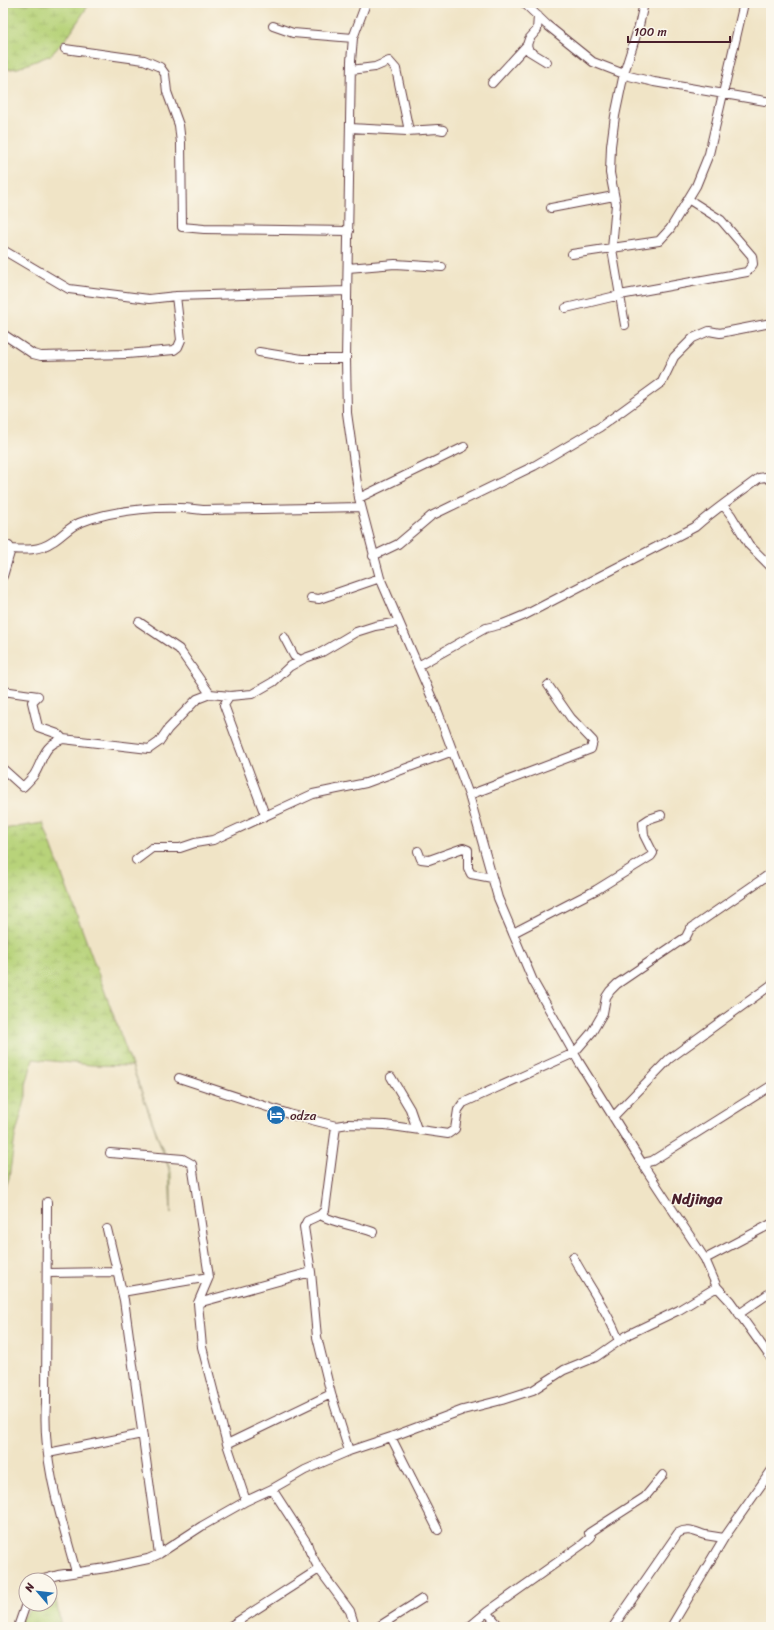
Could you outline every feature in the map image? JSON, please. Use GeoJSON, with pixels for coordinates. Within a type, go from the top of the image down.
{"type":"FeatureCollection","features":[{"type":"Feature","properties":{"kind":"street"},"geometry":{"type":"LineString","coordinates":[[366,3],[353,38],[351,70],[346,359],[347,413],[360,503],[373,556],[380,578],[438,712],[469,795],[498,898],[533,981],[613,1117],[705,1260],[716,1287],[730,1301],[771,1358]]}},
{"type":"Feature","properties":{"kind":"street"},"geometry":{"type":"LineString","coordinates":[[524,3],[593,62],[624,74],[654,82],[771,102]]}},
{"type":"Feature","properties":{"kind":"street"},"geometry":{"type":"LineString","coordinates":[[625,325],[612,249],[616,204],[610,173],[611,146],[614,116],[644,3]]}},
{"type":"Feature","properties":{"kind":"street"},"geometry":{"type":"LineString","coordinates":[[572,254],[658,241],[670,229],[696,186],[710,154],[744,3]]}},
{"type":"Feature","properties":{"kind":"street"},"geometry":{"type":"LineString","coordinates":[[492,83],[527,45],[529,39],[537,30],[538,16]]}},
{"type":"Feature","properties":{"kind":"street"},"geometry":{"type":"LineString","coordinates":[[273,26],[293,34],[353,38]]}},
{"type":"Feature","properties":{"kind":"street"},"geometry":{"type":"LineString","coordinates":[[527,45],[530,51],[547,62]]}},
{"type":"Feature","properties":{"kind":"street"},"geometry":{"type":"LineString","coordinates":[[65,49],[144,60],[160,67],[165,74],[168,92],[179,126],[181,143],[182,226],[204,229],[349,231]]}},
{"type":"Feature","properties":{"kind":"street"},"geometry":{"type":"LineString","coordinates":[[351,70],[375,67],[389,61],[396,70],[409,131]]}},
{"type":"Feature","properties":{"kind":"street"},"geometry":{"type":"LineString","coordinates":[[350,128],[409,131],[443,130]]}},
{"type":"Feature","properties":{"kind":"street"},"geometry":{"type":"LineString","coordinates":[[551,208],[614,196]]}},
{"type":"Feature","properties":{"kind":"street"},"geometry":{"type":"LineString","coordinates":[[566,308],[620,295],[747,272],[753,264],[752,256],[721,220],[688,199]]}},
{"type":"Feature","properties":{"kind":"street"},"geometry":{"type":"LineString","coordinates":[[3,250],[69,289],[149,299],[176,296],[348,291]]}},
{"type":"Feature","properties":{"kind":"street"},"geometry":{"type":"LineString","coordinates":[[348,268],[395,264],[442,267]]}},
{"type":"Feature","properties":{"kind":"street"},"geometry":{"type":"LineString","coordinates":[[3,334],[33,354],[41,356],[127,354],[174,350],[178,347],[181,340],[176,296]]}},
{"type":"Feature","properties":{"kind":"street"},"geometry":{"type":"LineString","coordinates":[[373,556],[398,544],[432,516],[534,466],[600,428],[662,382],[674,358],[693,338],[709,331],[720,333],[771,323]]}},
{"type":"Feature","properties":{"kind":"street"},"geometry":{"type":"LineString","coordinates":[[259,352],[302,359],[346,359]]}},
{"type":"Feature","properties":{"kind":"street"},"geometry":{"type":"LineString","coordinates":[[3,543],[11,549],[36,550],[51,543],[79,523],[124,511],[183,507],[203,510],[360,503],[464,447]]}},
{"type":"Feature","properties":{"kind":"street"},"geometry":{"type":"LineString","coordinates":[[418,666],[486,628],[504,624],[525,615],[695,527],[712,511],[723,505],[759,478],[765,477],[771,480]]}},
{"type":"Feature","properties":{"kind":"street"},"geometry":{"type":"LineString","coordinates":[[723,505],[731,515],[749,545],[771,567]]}},
{"type":"Feature","properties":{"kind":"street"},"geometry":{"type":"LineString","coordinates":[[3,576],[11,549]]}},
{"type":"Feature","properties":{"kind":"street"},"geometry":{"type":"LineString","coordinates":[[311,598],[319,599],[380,578]]}},
{"type":"Feature","properties":{"kind":"street"},"geometry":{"type":"LineString","coordinates":[[139,622],[178,649],[210,694]]}},
{"type":"Feature","properties":{"kind":"street"},"geometry":{"type":"LineString","coordinates":[[3,769],[23,787],[34,775],[44,754],[53,742],[63,739],[149,749],[159,742],[168,729],[198,699],[210,694],[230,696],[252,694],[273,682],[289,667],[300,660],[322,652],[356,632],[375,626],[399,622]]}},
{"type":"Feature","properties":{"kind":"street"},"geometry":{"type":"LineString","coordinates":[[284,637],[294,656],[300,660]]}},
{"type":"Feature","properties":{"kind":"street"},"geometry":{"type":"LineString","coordinates":[[469,795],[591,749],[593,741],[571,718],[548,684]]}},
{"type":"Feature","properties":{"kind":"street"},"geometry":{"type":"LineString","coordinates":[[3,690],[38,696],[32,702],[38,727],[58,734],[63,739]]}},
{"type":"Feature","properties":{"kind":"street"},"geometry":{"type":"LineString","coordinates":[[230,696],[224,706],[265,815]]}},
{"type":"Feature","properties":{"kind":"street"},"geometry":{"type":"LineString","coordinates":[[136,860],[152,848],[180,848],[195,843],[212,840],[313,794],[366,783],[453,752]]}},
{"type":"Feature","properties":{"kind":"street"},"geometry":{"type":"LineString","coordinates":[[513,933],[596,890],[651,856],[653,853],[644,834],[643,823],[649,818],[661,815]]}},
{"type":"Feature","properties":{"kind":"street"},"geometry":{"type":"LineString","coordinates":[[418,851],[421,858],[428,860],[463,848],[468,850],[468,868],[472,874],[492,878]]}},
{"type":"Feature","properties":{"kind":"street"},"geometry":{"type":"LineString","coordinates":[[179,1078],[292,1115],[336,1126],[348,1124],[385,1125],[448,1134],[455,1129],[458,1110],[463,1103],[574,1053],[592,1032],[603,1013],[606,997],[617,984],[686,937],[690,929],[771,873]]}},
{"type":"Feature","properties":{"kind":"street"},"geometry":{"type":"LineString","coordinates":[[613,1117],[669,1060],[771,985]]}},
{"type":"Feature","properties":{"kind":"street"},"geometry":{"type":"LineString","coordinates":[[391,1077],[410,1109],[417,1129]]}},
{"type":"Feature","properties":{"kind":"street"},"geometry":{"type":"LineString","coordinates":[[645,1167],[647,1162],[652,1161],[771,1086]]}},
{"type":"Feature","properties":{"kind":"street"},"geometry":{"type":"LineString","coordinates":[[336,1126],[327,1205],[325,1210],[320,1215],[307,1221],[304,1227],[311,1272],[317,1337],[331,1394],[349,1451]]}},
{"type":"Feature","properties":{"kind":"street"},"geometry":{"type":"LineString","coordinates":[[110,1152],[183,1160],[192,1164],[209,1277],[198,1304],[202,1347],[226,1444],[246,1501]]}},
{"type":"Feature","properties":{"kind":"street"},"geometry":{"type":"LineString","coordinates":[[47,1202],[45,1426],[53,1487],[76,1572]]}},
{"type":"Feature","properties":{"kind":"street"},"geometry":{"type":"LineString","coordinates":[[320,1215],[330,1220],[360,1227],[372,1232]]}},
{"type":"Feature","properties":{"kind":"street"},"geometry":{"type":"LineString","coordinates":[[705,1260],[771,1224]]}},
{"type":"Feature","properties":{"kind":"street"},"geometry":{"type":"LineString","coordinates":[[107,1229],[122,1292],[159,1554]]}},
{"type":"Feature","properties":{"kind":"street"},"geometry":{"type":"LineString","coordinates":[[573,1257],[604,1310],[619,1341]]}},
{"type":"Feature","properties":{"kind":"street"},"geometry":{"type":"LineString","coordinates":[[47,1273],[117,1272]]}},
{"type":"Feature","properties":{"kind":"street"},"geometry":{"type":"LineString","coordinates":[[198,1304],[311,1272]]}},
{"type":"Feature","properties":{"kind":"street"},"geometry":{"type":"LineString","coordinates":[[122,1292],[209,1277]]}},
{"type":"Feature","properties":{"kind":"street"},"geometry":{"type":"LineString","coordinates":[[58,1575],[148,1559],[159,1554],[202,1526],[246,1501],[272,1490],[305,1470],[349,1451],[391,1438],[462,1410],[502,1400],[533,1390],[555,1375],[596,1356],[654,1321],[680,1310],[716,1287]]}},
{"type":"Feature","properties":{"kind":"street"},"geometry":{"type":"LineString","coordinates":[[739,1314],[771,1292]]}},
{"type":"Feature","properties":{"kind":"street"},"geometry":{"type":"LineString","coordinates":[[226,1444],[331,1394]]}},
{"type":"Feature","properties":{"kind":"street"},"geometry":{"type":"LineString","coordinates":[[48,1453],[142,1434]]}},
{"type":"Feature","properties":{"kind":"street"},"geometry":{"type":"LineString","coordinates":[[391,1438],[438,1530]]}},
{"type":"Feature","properties":{"kind":"street"},"geometry":{"type":"LineString","coordinates":[[671,1627],[724,1538],[771,1471]]}},
{"type":"Feature","properties":{"kind":"street"},"geometry":{"type":"LineString","coordinates":[[469,1627],[487,1612],[583,1544],[591,1537],[589,1533],[644,1497],[663,1475]]}},
{"type":"Feature","properties":{"kind":"street"},"geometry":{"type":"LineString","coordinates":[[272,1490],[307,1543],[319,1569],[350,1610],[355,1627]]}},
{"type":"Feature","properties":{"kind":"street"},"geometry":{"type":"LineString","coordinates":[[613,1627],[678,1534],[683,1530],[691,1530],[706,1535],[724,1538]]}},
{"type":"Feature","properties":{"kind":"street"},"geometry":{"type":"LineString","coordinates":[[229,1627],[319,1569]]}},
{"type":"Feature","properties":{"kind":"street"},"geometry":{"type":"LineString","coordinates":[[378,1627],[422,1599]]}},
{"type":"Feature","properties":{"kind":"street"},"geometry":{"type":"LineString","coordinates":[[18,1627],[23,1612]]}},
{"type":"Feature","properties":{"kind":"street"},"geometry":{"type":"LineString","coordinates":[[487,1612],[500,1627]]}},
{"type":"Feature","properties":{"kind":"green space"},"geometry":{"type":"Polygon","coordinates":[[[3,3],[90,3],[68,36],[51,55],[18,68],[3,70],[3,3]]]}},
{"type":"Feature","properties":{"kind":"green space"},"geometry":{"type":"Polygon","coordinates":[[[43,823],[171,1172],[171,1213],[169,1169],[132,1066],[91,1065],[33,1059],[26,1085],[26,1097],[15,1137],[9,1178],[3,1194],[3,829],[43,823]]]}},
{"type":"Feature","properties":{"kind":"green space"},"geometry":{"type":"Polygon","coordinates":[[[58,1610],[61,1627],[13,1627],[28,1612],[58,1612],[58,1610]]]}},
{"type":"Feature","properties":{"kind":"place","name":"odza"},"geometry":{"type":"Point","coordinates":[276,1115]}},
{"type":"Feature","properties":{"kind":"district","name":"Ndjinga"},"geometry":{"type":"Point","coordinates":[697,1199]}}]}
